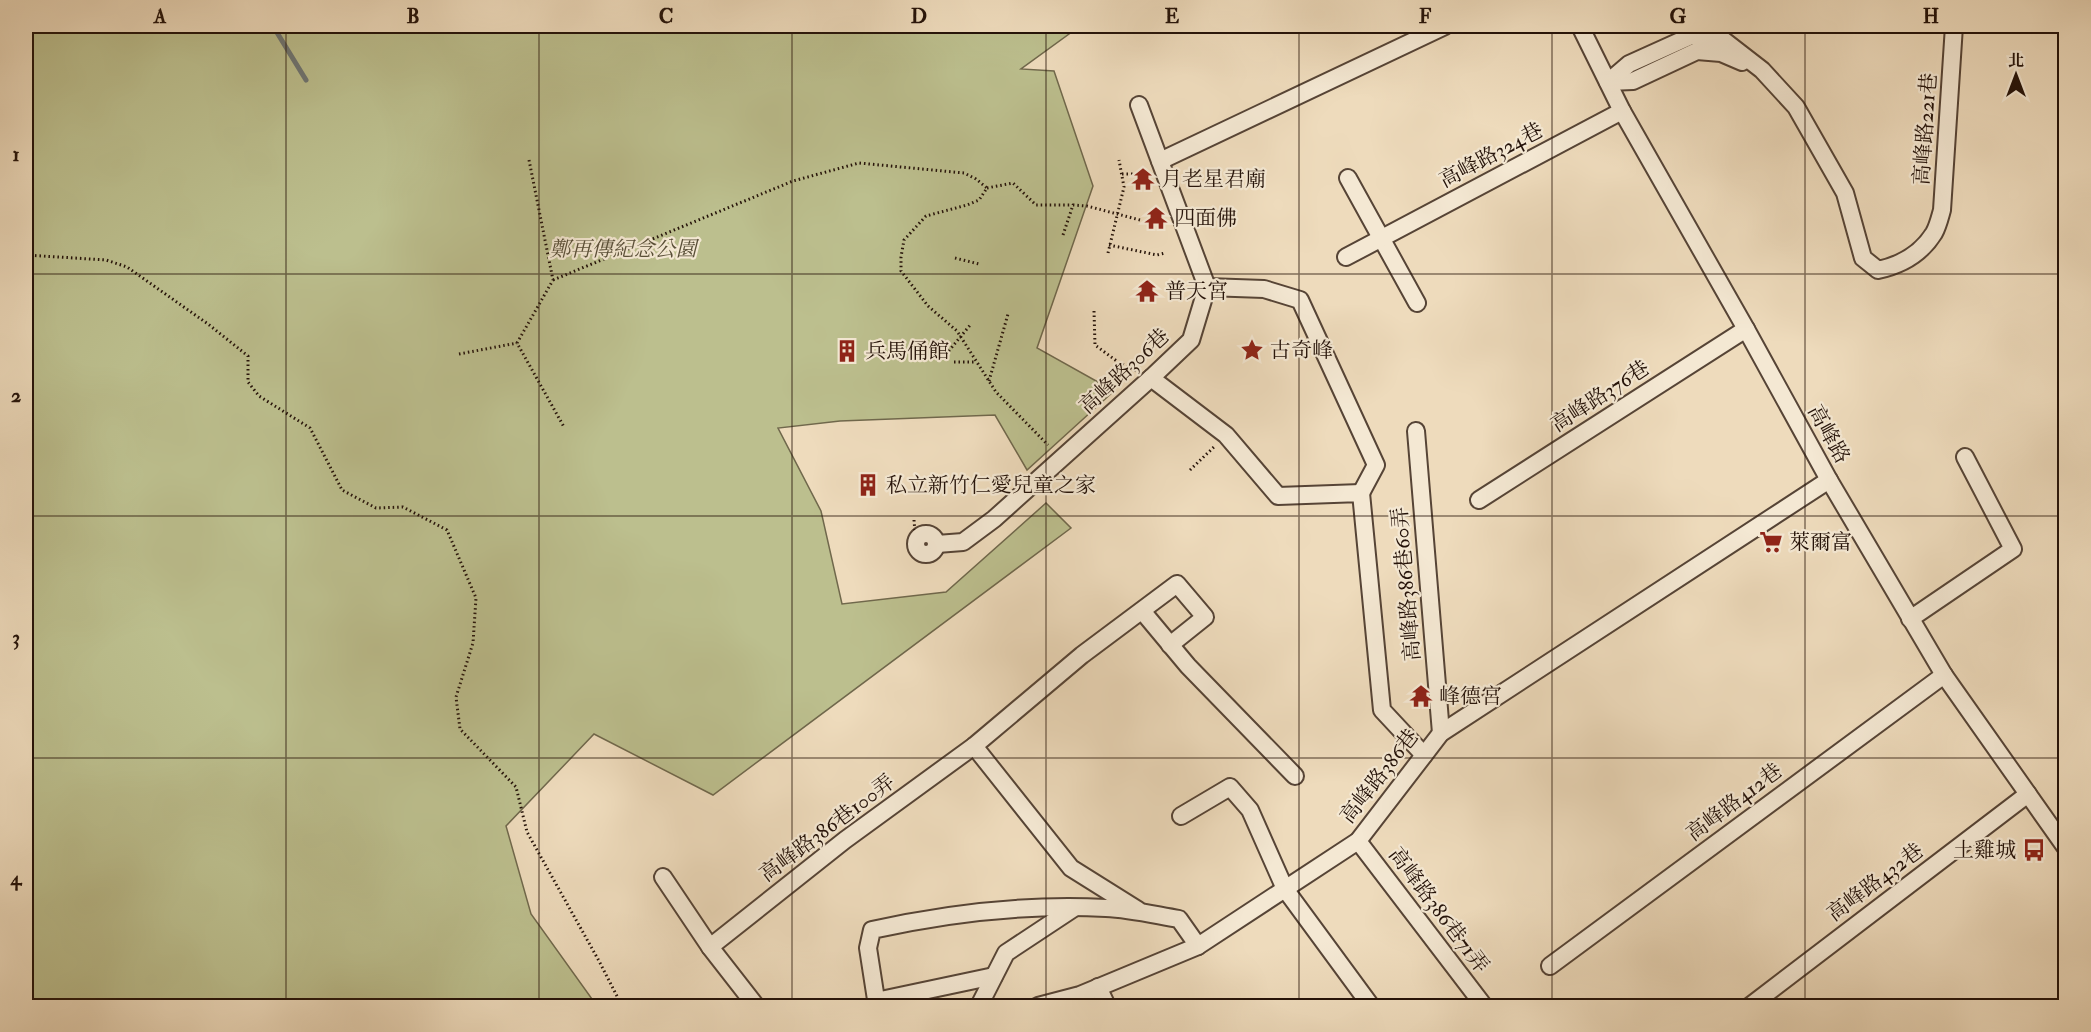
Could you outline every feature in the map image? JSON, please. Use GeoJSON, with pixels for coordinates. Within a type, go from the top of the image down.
{"type":"FeatureCollection","features":[{"type":"Feature","properties":{"kind":"street"},"geometry":{"type":"LineString","coordinates":[[1160,160],[1445,26]]}},
{"type":"Feature","properties":{"kind":"street","name":"高峰路"},"geometry":{"type":"LineString","coordinates":[[1580,26],[1622,111],[1746,329],[1828,480],[1910,619],[1944,675],[2065,847]]}},
{"type":"Feature","properties":{"kind":"street","name":"高峰路221巷"},"geometry":{"type":"LineString","coordinates":[[1762,70],[1796,107],[1845,193],[1863,258],[1878,270],[1896,266],[1916,254],[1934,233],[1942,210],[1954,26]]}},
{"type":"Feature","properties":{"kind":"street"},"geometry":{"type":"LineString","coordinates":[[1608,82],[1629,64],[1688,31],[1722,39],[1762,70]]}},
{"type":"Feature","properties":{"kind":"street"},"geometry":{"type":"LineString","coordinates":[[1608,82],[1633,81],[1697,51],[1721,53],[1762,70]]}},
{"type":"Feature","properties":{"kind":"street"},"geometry":{"type":"LineString","coordinates":[[1139,105],[1207,287],[1264,289],[1300,300],[1376,465],[1361,493],[1382,710],[1424,755]]}},
{"type":"Feature","properties":{"kind":"street","name":"高峰路324巷"},"geometry":{"type":"LineString","coordinates":[[1346,257],[1622,111]]}},
{"type":"Feature","properties":{"kind":"street"},"geometry":{"type":"LineString","coordinates":[[1348,178],[1417,303]]}},
{"type":"Feature","properties":{"kind":"street","name":"高峰路306巷"},"geometry":{"type":"LineString","coordinates":[[916,545],[925,555],[932,553],[937,544],[963,542],[993,519],[1191,340],[1207,287]]}},
{"type":"Feature","properties":{"kind":"street","name":"高峰路376巷"},"geometry":{"type":"LineString","coordinates":[[1479,500],[1746,329]]}},
{"type":"Feature","properties":{"kind":"street"},"geometry":{"type":"LineString","coordinates":[[1151,378],[1226,435],[1278,496],[1361,493]]}},
{"type":"Feature","properties":{"kind":"street","name":"高峰路386巷60弄"},"geometry":{"type":"LineString","coordinates":[[1416,431],[1441,733]]}},
{"type":"Feature","properties":{"kind":"street"},"geometry":{"type":"LineString","coordinates":[[1910,619],[2013,549],[1965,457]]}},
{"type":"Feature","properties":{"kind":"street","name":"高峰路386巷"},"geometry":{"type":"LineString","coordinates":[[1038,1006],[1080,995],[1198,946],[1358,841],[1441,733],[1828,480]]}},
{"type":"Feature","properties":{"kind":"street","name":"高峰路386巷100弄"},"geometry":{"type":"LineString","coordinates":[[710,947],[845,840],[974,746],[1082,655],[1178,584],[1205,617],[1170,645]]}},
{"type":"Feature","properties":{"kind":"street"},"geometry":{"type":"LineString","coordinates":[[1143,612],[1188,666],[1295,776]]}},
{"type":"Feature","properties":{"kind":"street","name":"高峰路412巷"},"geometry":{"type":"LineString","coordinates":[[1550,966],[1944,675]]}},
{"type":"Feature","properties":{"kind":"street"},"geometry":{"type":"LineString","coordinates":[[974,746],[1071,868],[1144,914]]}},
{"type":"Feature","properties":{"kind":"street"},"geometry":{"type":"LineString","coordinates":[[1181,816],[1230,787],[1250,810],[1285,889],[1371,1006]]}},
{"type":"Feature","properties":{"kind":"street","name":"高峰路432巷"},"geometry":{"type":"LineString","coordinates":[[1750,1006],[2028,795]]}},
{"type":"Feature","properties":{"kind":"street","name":"高峰路386巷71弄"},"geometry":{"type":"LineString","coordinates":[[1358,841],[1484,1006]]}},
{"type":"Feature","properties":{"kind":"street"},"geometry":{"type":"LineString","coordinates":[[663,877],[710,947],[756,1006]]}},
{"type":"Feature","properties":{"kind":"street"},"geometry":{"type":"LineString","coordinates":[[979,1006],[1006,953],[1074,908]]}},
{"type":"Feature","properties":{"kind":"street"},"geometry":{"type":"LineString","coordinates":[[994,976],[877,1004],[868,948],[872,930],[997,909],[1107,908],[1179,919],[1198,946]]}},
{"type":"Feature","properties":{"kind":"street"},"geometry":{"type":"LineString","coordinates":[[1098,987],[1107,1006]]}},
{"type":"Feature","properties":{"kind":"path"},"geometry":{"type":"LineString","coordinates":[[529,160],[553,280]]}},
{"type":"Feature","properties":{"kind":"path"},"geometry":{"type":"LineString","coordinates":[[1108,253],[1124,186],[1119,160]]}},
{"type":"Feature","properties":{"kind":"path"},"geometry":{"type":"LineString","coordinates":[[459,354],[517,343],[553,280],[793,181],[859,163],[964,173],[976,178],[987,188]]}},
{"type":"Feature","properties":{"kind":"path"},"geometry":{"type":"LineString","coordinates":[[1122,174],[1133,174]]}},
{"type":"Feature","properties":{"kind":"path"},"geometry":{"type":"LineString","coordinates":[[1048,445],[996,392],[960,336],[928,306],[901,271],[904,240],[926,216],[967,206],[979,200],[987,188],[1013,183],[1036,205],[1087,206],[1140,220]]}},
{"type":"Feature","properties":{"kind":"path"},"geometry":{"type":"LineString","coordinates":[[1063,235],[1073,205]]}},
{"type":"Feature","properties":{"kind":"path"},"geometry":{"type":"LineString","coordinates":[[1109,245],[1157,255],[1165,253]]}},
{"type":"Feature","properties":{"kind":"path"},"geometry":{"type":"LineString","coordinates":[[1150,249],[1157,255]]}},
{"type":"Feature","properties":{"kind":"path"},"geometry":{"type":"LineString","coordinates":[[26,255],[106,260],[128,267],[208,324],[248,356],[248,382],[259,396],[310,428],[342,490],[376,508],[403,507],[447,530],[477,598],[473,643],[456,697],[460,729],[516,786],[527,832],[622,1006]]}},
{"type":"Feature","properties":{"kind":"path"},"geometry":{"type":"LineString","coordinates":[[955,258],[979,264]]}},
{"type":"Feature","properties":{"kind":"path"},"geometry":{"type":"LineString","coordinates":[[1094,311],[1095,345],[1118,362],[1151,378]]}},
{"type":"Feature","properties":{"kind":"path"},"geometry":{"type":"LineString","coordinates":[[989,381],[1008,314]]}},
{"type":"Feature","properties":{"kind":"path"},"geometry":{"type":"LineString","coordinates":[[943,358],[971,324]]}},
{"type":"Feature","properties":{"kind":"path"},"geometry":{"type":"LineString","coordinates":[[517,343],[564,427]]}},
{"type":"Feature","properties":{"kind":"path"},"geometry":{"type":"LineString","coordinates":[[954,362],[976,362]]}},
{"type":"Feature","properties":{"kind":"path"},"geometry":{"type":"LineString","coordinates":[[1190,470],[1226,435]]}},
{"type":"Feature","properties":{"kind":"path"},"geometry":{"type":"LineString","coordinates":[[915,520],[916,545]]}},
{"type":"Feature","properties":{"kind":"green space","name":"鄭再傳紀念公園"},"geometry":{"type":"Polygon","coordinates":[[[26,26],[1080,26],[1021,69],[1054,71],[1093,186],[1037,348],[1114,391],[1027,470],[995,415],[840,421],[778,428],[821,511],[842,604],[946,592],[1046,503],[1071,528],[713,795],[594,734],[506,826],[531,914],[597,1006],[26,1006],[26,26]]]}},
{"type":"Feature","properties":{"kind":"waterway"},"geometry":{"type":"LineString","coordinates":[[273,26],[306,80]]}},
{"type":"Feature","properties":{"kind":"waterway"},"geometry":{"type":"LineString","coordinates":[[2049,26],[2066,30]]}},
{"type":"Feature","properties":{"kind":"place","name":"月老星君廟"},"geometry":{"type":"Point","coordinates":[1143,179]}},
{"type":"Feature","properties":{"kind":"place","name":"四面佛"},"geometry":{"type":"Point","coordinates":[1156,218]}},
{"type":"Feature","properties":{"kind":"place","name":"普天宮"},"geometry":{"type":"Point","coordinates":[1147,291]}},
{"type":"Feature","properties":{"kind":"place","name":"古奇峰"},"geometry":{"type":"Point","coordinates":[1252,350]}},
{"type":"Feature","properties":{"kind":"place","name":"兵馬俑館"},"geometry":{"type":"Point","coordinates":[847,351]}},
{"type":"Feature","properties":{"kind":"place","name":"私立新竹仁愛兒童之家"},"geometry":{"type":"Point","coordinates":[868,485]}},
{"type":"Feature","properties":{"kind":"place","name":"萊爾富"},"geometry":{"type":"Point","coordinates":[1771,542]}},
{"type":"Feature","properties":{"kind":"place","name":"峰德宮"},"geometry":{"type":"Point","coordinates":[1421,696]}},
{"type":"Feature","properties":{"kind":"place","name":"土雞城"},"geometry":{"type":"Point","coordinates":[2034,850]}}]}
